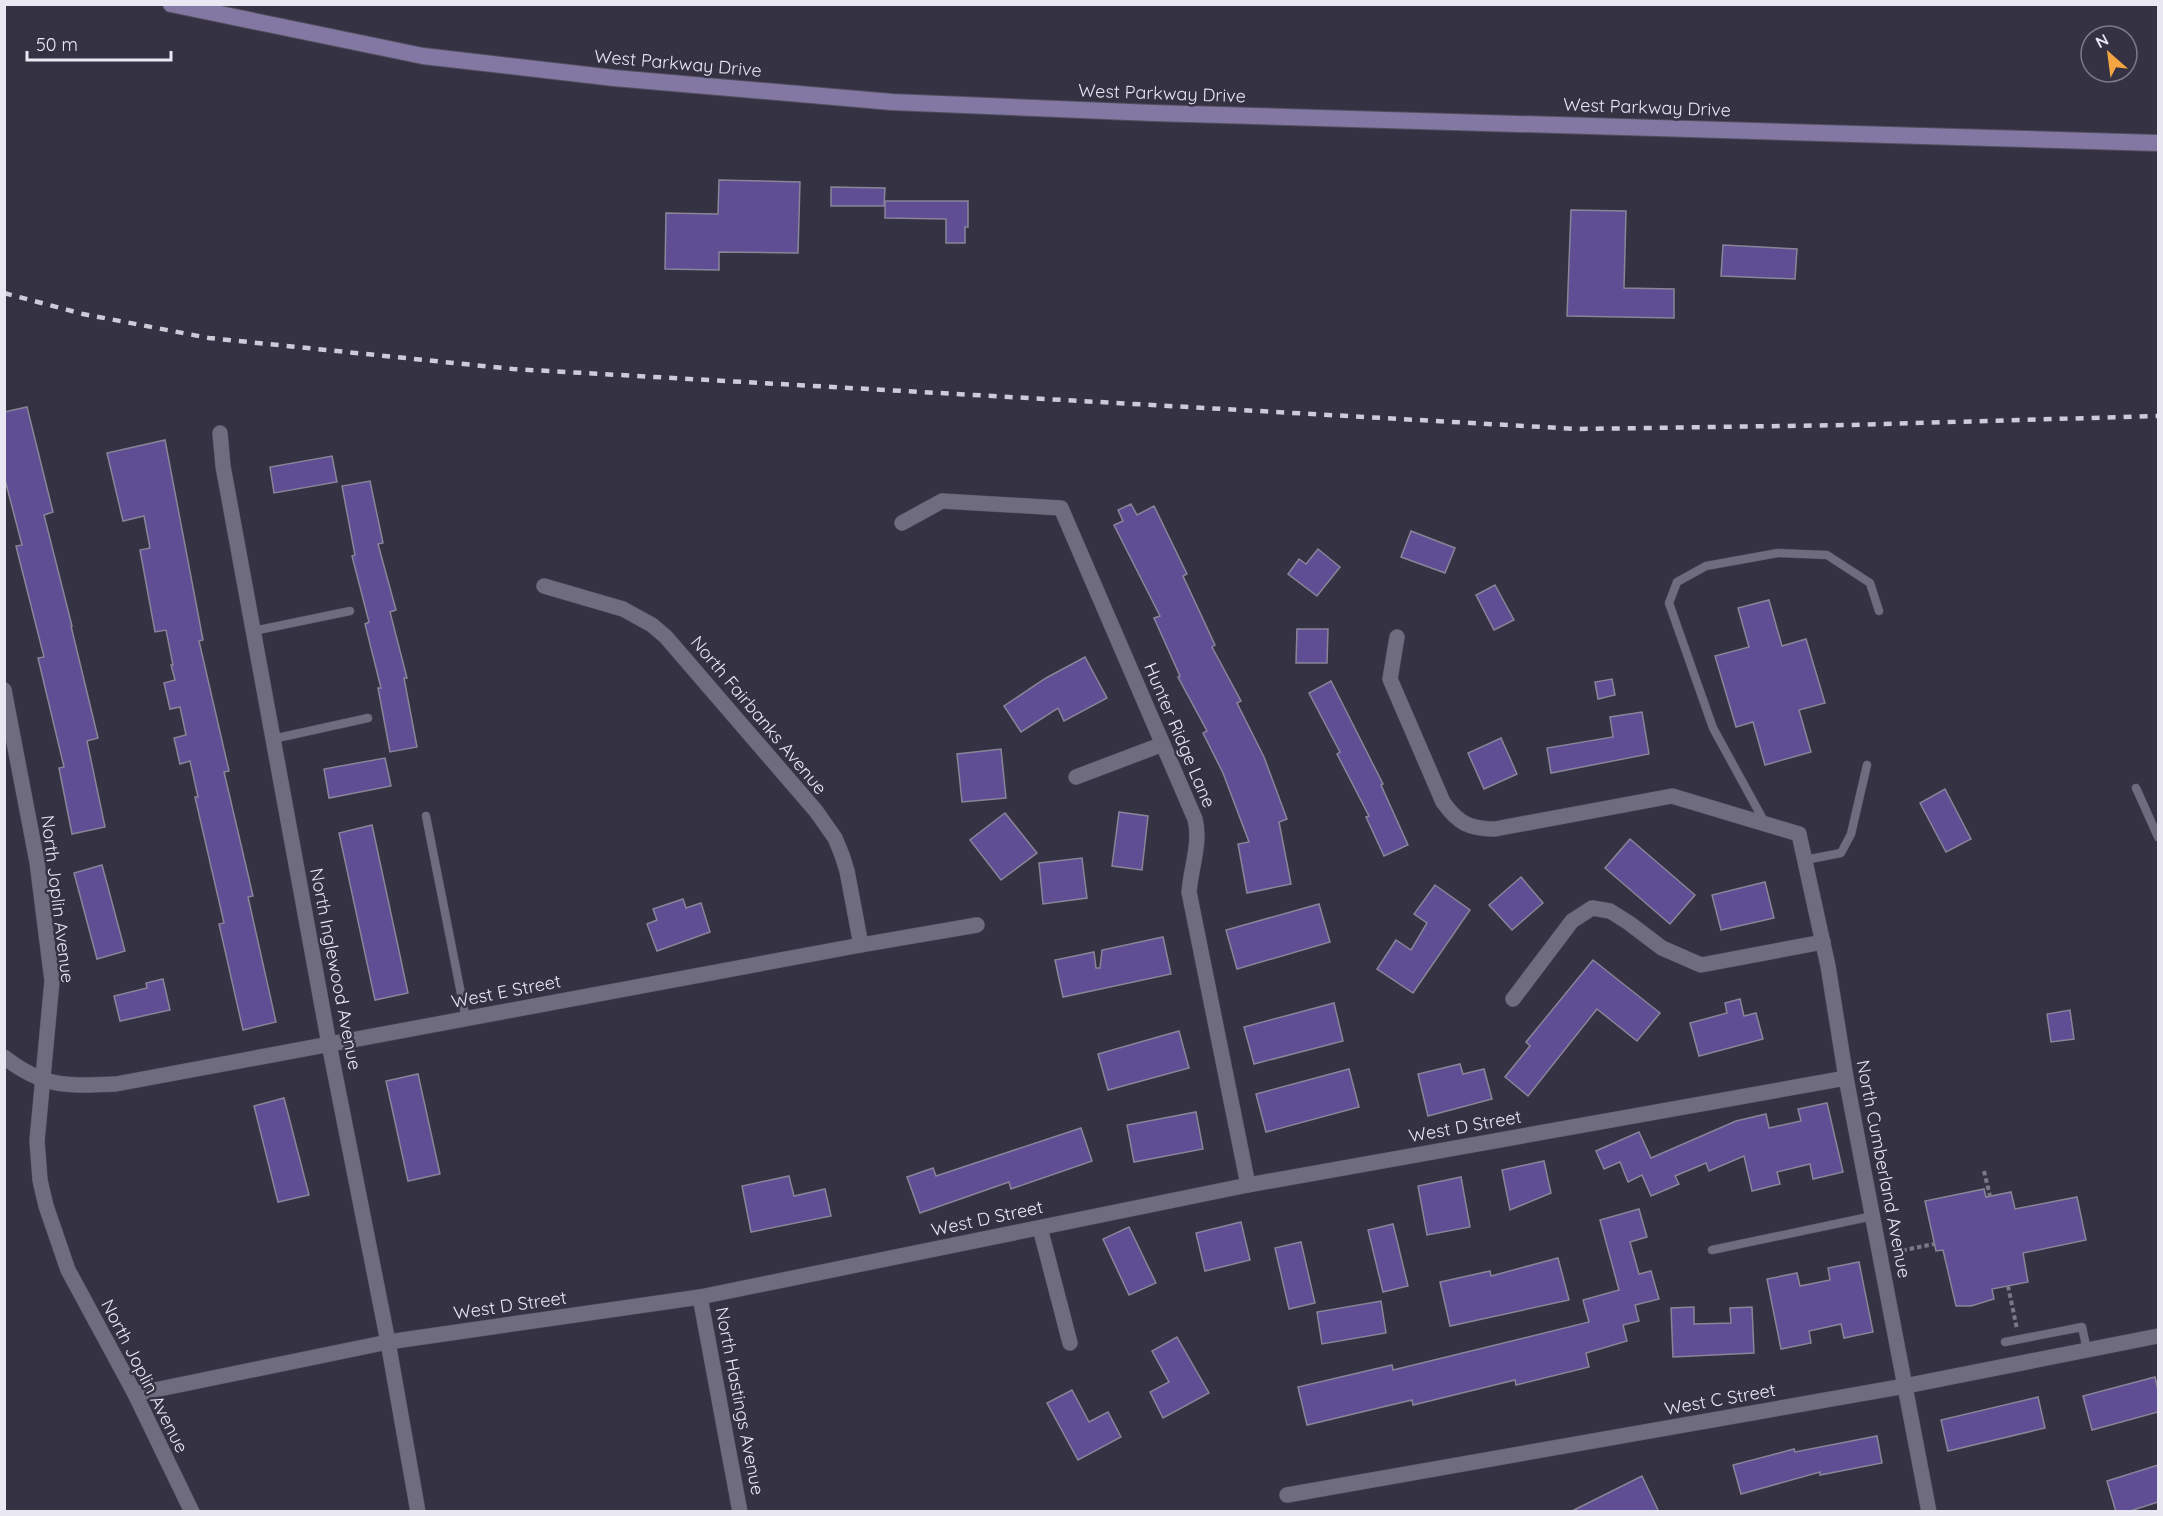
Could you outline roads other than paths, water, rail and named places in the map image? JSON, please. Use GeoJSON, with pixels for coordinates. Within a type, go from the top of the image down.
{"type":"FeatureCollection","features":[{"type":"Feature","properties":{"kind":"main road","name":"West Parkway Drive"},"geometry":{"type":"LineString","coordinates":[[171,4],[423,56],[614,78],[892,102],[1153,113],[2158,142]]}},
{"type":"Feature","properties":{"kind":"street","name":"North Inglewood Avenue"},"geometry":{"type":"LineString","coordinates":[[220,433],[223,466],[253,632],[329,1044],[388,1342],[417,1512]]}},
{"type":"Feature","properties":{"kind":"street","name":"Hunter Ridge Lane"},"geometry":{"type":"LineString","coordinates":[[902,523],[942,501],[1061,508],[1195,819],[1198,833],[1189,892],[1248,1185]]}},
{"type":"Feature","properties":{"kind":"street","name":"North Fairbanks Avenue"},"geometry":{"type":"LineString","coordinates":[[544,586],[623,609],[652,626],[680,651],[816,811],[835,838],[847,871],[861,945]]}},
{"type":"Feature","properties":{"kind":"street"},"geometry":{"type":"LineString","coordinates":[[1397,637],[1390,679],[1443,802],[1453,817],[1462,823],[1479,829],[1495,829],[1672,796],[1766,824]]}},
{"type":"Feature","properties":{"kind":"street","name":"North Joplin Avenue"},"geometry":{"type":"LineString","coordinates":[[4,690],[37,862],[52,981],[37,1155],[46,1206],[68,1270],[135,1394],[192,1512]]}},
{"type":"Feature","properties":{"kind":"street"},"geometry":{"type":"LineString","coordinates":[[1076,777],[1163,744]]}},
{"type":"Feature","properties":{"kind":"street","name":"North Cumberland Avenue"},"geometry":{"type":"LineString","coordinates":[[1766,824],[1800,834],[1823,942],[1846,1078],[1929,1512]]}},
{"type":"Feature","properties":{"kind":"street"},"geometry":{"type":"LineString","coordinates":[[1513,999],[1572,921],[1592,908],[1610,911],[1662,948],[1701,965],[1823,942]]}},
{"type":"Feature","properties":{"kind":"street","name":"West E Street"},"geometry":{"type":"LineString","coordinates":[[42,1081],[76,1086],[116,1084],[977,925]]}},
{"type":"Feature","properties":{"kind":"street"},"geometry":{"type":"LineString","coordinates":[[4,1057],[42,1081]]}},
{"type":"Feature","properties":{"kind":"street","name":"West D Street"},"geometry":{"type":"LineString","coordinates":[[135,1394],[388,1342],[700,1297],[1248,1185],[1846,1078]]}},
{"type":"Feature","properties":{"kind":"street"},"geometry":{"type":"LineString","coordinates":[[1040,1228],[1070,1343]]}},
{"type":"Feature","properties":{"kind":"street","name":"North Hastings Avenue"},"geometry":{"type":"LineString","coordinates":[[700,1297],[740,1512]]}},
{"type":"Feature","properties":{"kind":"street","name":"West C Street"},"geometry":{"type":"LineString","coordinates":[[1287,1495],[1905,1386],[2158,1336]]}},
{"type":"Feature","properties":{"kind":"lane"},"geometry":{"type":"LineString","coordinates":[[1766,824],[1713,728],[1669,603],[1677,582],[1706,566],[1778,553],[1827,555],[1870,583],[1879,611]]}},
{"type":"Feature","properties":{"kind":"lane"},"geometry":{"type":"LineString","coordinates":[[253,632],[350,610]]}},
{"type":"Feature","properties":{"kind":"lane"},"geometry":{"type":"LineString","coordinates":[[273,739],[368,718]]}},
{"type":"Feature","properties":{"kind":"lane"},"geometry":{"type":"LineString","coordinates":[[1805,860],[1841,853],[1851,834],[1867,765]]}},
{"type":"Feature","properties":{"kind":"lane"},"geometry":{"type":"LineString","coordinates":[[2136,788],[2158,837]]}},
{"type":"Feature","properties":{"kind":"lane"},"geometry":{"type":"LineString","coordinates":[[426,816],[466,1019]]}},
{"type":"Feature","properties":{"kind":"lane"},"geometry":{"type":"LineString","coordinates":[[1712,1250],[1873,1216]]}},
{"type":"Feature","properties":{"kind":"lane"},"geometry":{"type":"LineString","coordinates":[[2005,1342],[2082,1327],[2087,1350]]}},
{"type":"Feature","properties":{"kind":"railway"},"geometry":{"type":"LineString","coordinates":[[4,293],[83,314],[209,338],[513,369],[1578,429],[1848,425],[2158,416]]}}]}
